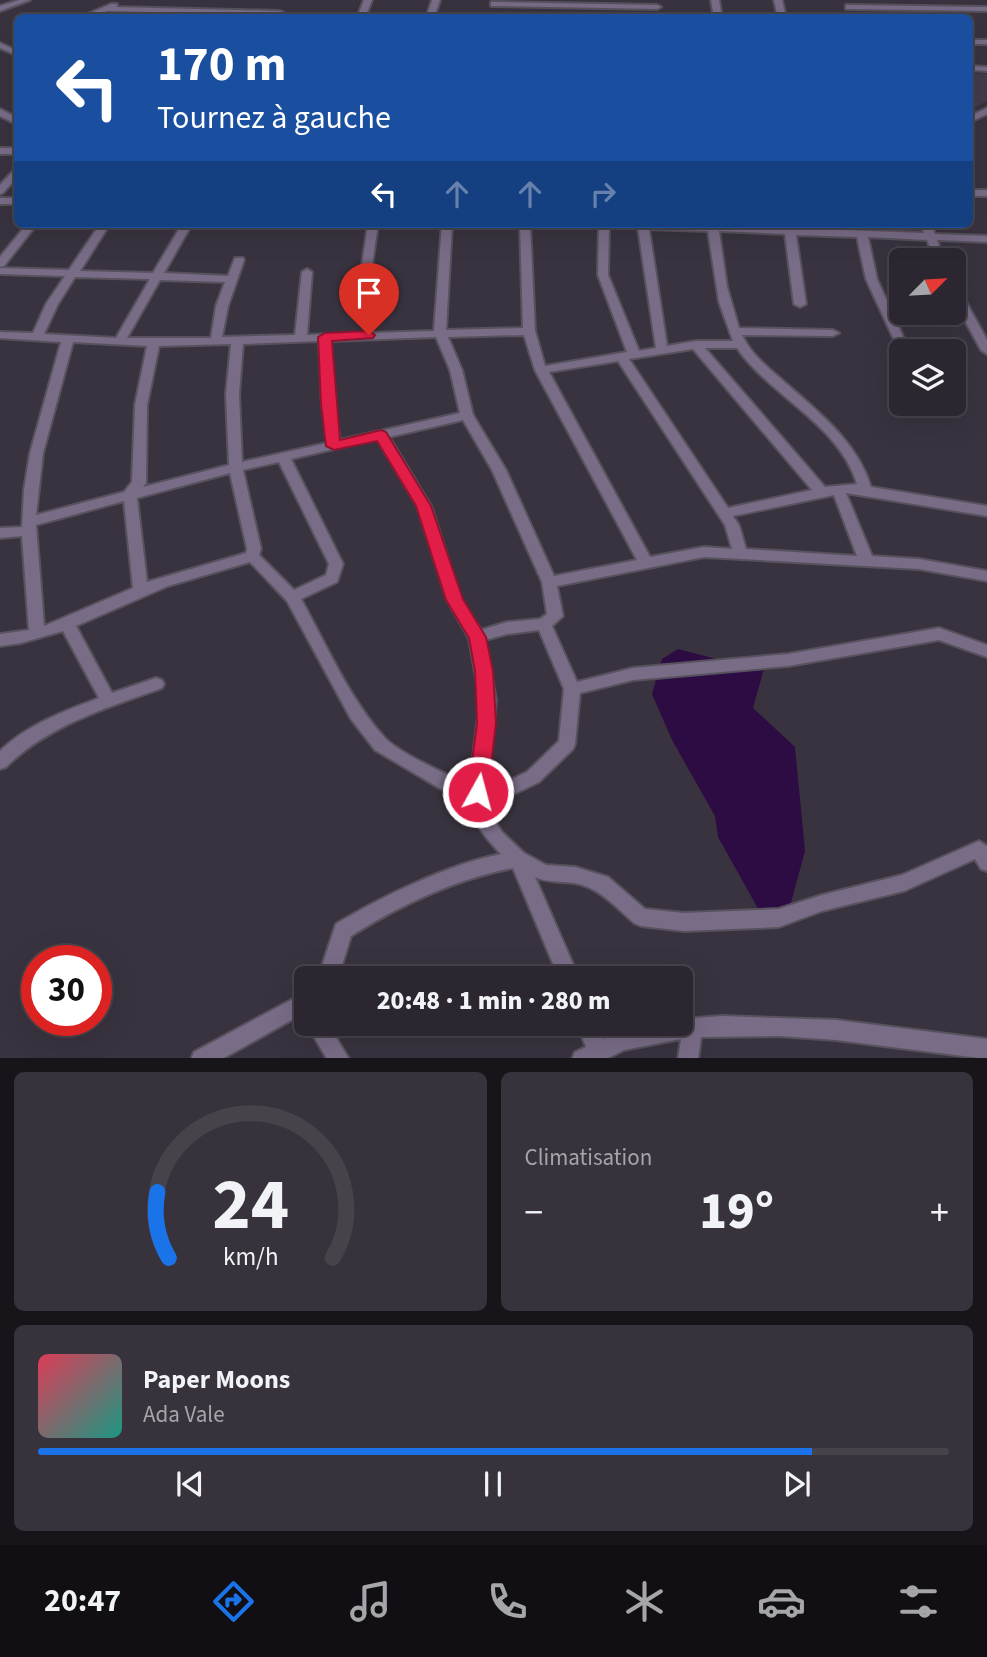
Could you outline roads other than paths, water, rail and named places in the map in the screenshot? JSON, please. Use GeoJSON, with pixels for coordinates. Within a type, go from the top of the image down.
{"type":"FeatureCollection","features":[{"type":"Feature","properties":{"kind":"street"},"geometry":{"type":"LineString","coordinates":[[0,9],[26,0]]}},
{"type":"Feature","properties":{"kind":"street"},"geometry":{"type":"LineString","coordinates":[[93,14],[131,0]]}},
{"type":"Feature","properties":{"kind":"street"},"geometry":{"type":"LineString","coordinates":[[494,5],[553,2],[656,4]]}},
{"type":"Feature","properties":{"kind":"street"},"geometry":{"type":"LineString","coordinates":[[848,4],[916,4],[987,9]]}},
{"type":"Feature","properties":{"kind":"street"},"geometry":{"type":"LineString","coordinates":[[950,8],[951,14]]}},
{"type":"Feature","properties":{"kind":"street"},"geometry":{"type":"LineString","coordinates":[[107,9],[280,12]]}},
{"type":"Feature","properties":{"kind":"street"},"geometry":{"type":"LineString","coordinates":[[0,191],[14,174]]}},
{"type":"Feature","properties":{"kind":"street"},"geometry":{"type":"LineString","coordinates":[[0,264],[29,228]]}},
{"type":"Feature","properties":{"kind":"street"},"geometry":{"type":"LineString","coordinates":[[37,337],[52,304],[102,228]]}},
{"type":"Feature","properties":{"kind":"street"},"geometry":{"type":"LineString","coordinates":[[119,342],[185,228]]}},
{"type":"Feature","properties":{"kind":"street"},"geometry":{"type":"LineString","coordinates":[[367,265],[372,228]]}},
{"type":"Feature","properties":{"kind":"street"},"geometry":{"type":"LineString","coordinates":[[447,228],[440,333],[456,370],[467,415],[491,454],[549,582],[555,616],[544,624],[507,628],[477,637]]}},
{"type":"Feature","properties":{"kind":"street"},"geometry":{"type":"LineString","coordinates":[[526,228],[530,331],[541,370],[645,562]]}},
{"type":"Feature","properties":{"kind":"street"},"geometry":{"type":"LineString","coordinates":[[605,228],[603,275],[628,356],[737,533],[740,552]]}},
{"type":"Feature","properties":{"kind":"street"},"geometry":{"type":"LineString","coordinates":[[643,228],[662,350]]}},
{"type":"Feature","properties":{"kind":"street"},"geometry":{"type":"LineString","coordinates":[[865,489],[864,480],[852,460],[825,427],[755,362],[738,337],[723,287],[713,228],[790,231],[841,229],[862,234],[987,239]]}},
{"type":"Feature","properties":{"kind":"street"},"geometry":{"type":"LineString","coordinates":[[928,228],[935,248]]}},
{"type":"Feature","properties":{"kind":"street"},"geometry":{"type":"LineString","coordinates":[[790,231],[800,304]]}},
{"type":"Feature","properties":{"kind":"street"},"geometry":{"type":"LineString","coordinates":[[862,234],[862,245],[899,339]]}},
{"type":"Feature","properties":{"kind":"street"},"geometry":{"type":"LineString","coordinates":[[216,341],[222,306],[239,260]]}},
{"type":"Feature","properties":{"kind":"street"},"geometry":{"type":"LineString","coordinates":[[0,271],[231,279]]}},
{"type":"Feature","properties":{"kind":"street"},"geometry":{"type":"LineString","coordinates":[[301,338],[307,272]]}},
{"type":"Feature","properties":{"kind":"street"},"geometry":{"type":"LineString","coordinates":[[966,312],[987,350]]}},
{"type":"Feature","properties":{"kind":"street"},"geometry":{"type":"LineString","coordinates":[[0,335],[154,343],[530,331]]}},
{"type":"Feature","properties":{"kind":"street"},"geometry":{"type":"LineString","coordinates":[[541,370],[738,337],[833,333]]}},
{"type":"Feature","properties":{"kind":"street"},"geometry":{"type":"LineString","coordinates":[[325,337],[328,404],[334,446]]}},
{"type":"Feature","properties":{"kind":"street"},"geometry":{"type":"LineString","coordinates":[[37,632],[29,527],[35,457],[68,339]]}},
{"type":"Feature","properties":{"kind":"street"},"geometry":{"type":"LineString","coordinates":[[237,341],[231,391],[234,468],[254,549],[252,556]]}},
{"type":"Feature","properties":{"kind":"street"},"geometry":{"type":"LineString","coordinates":[[141,590],[130,494],[139,483],[141,405],[154,343]]}},
{"type":"Feature","properties":{"kind":"street"},"geometry":{"type":"LineString","coordinates":[[696,345],[822,492]]}},
{"type":"Feature","properties":{"kind":"street"},"geometry":{"type":"LineString","coordinates":[[0,533],[29,527],[130,494],[467,415]]}},
{"type":"Feature","properties":{"kind":"street"},"geometry":{"type":"LineString","coordinates":[[381,435],[424,506],[454,600],[477,637],[488,700],[478,798],[483,817],[496,837],[518,859],[544,873],[575,875],[602,883],[641,917],[684,922],[779,918],[822,903],[904,883],[984,853]]}},
{"type":"Feature","properties":{"kind":"street"},"geometry":{"type":"LineString","coordinates":[[283,457],[336,564],[332,578],[292,597]]}},
{"type":"Feature","properties":{"kind":"street"},"geometry":{"type":"LineString","coordinates":[[725,513],[838,489],[865,489],[987,511]]}},
{"type":"Feature","properties":{"kind":"street"},"geometry":{"type":"LineString","coordinates":[[838,489],[867,562]]}},
{"type":"Feature","properties":{"kind":"street"},"geometry":{"type":"LineString","coordinates":[[549,582],[696,553],[740,552],[802,559],[930,565],[987,576]]}},
{"type":"Feature","properties":{"kind":"street"},"geometry":{"type":"LineString","coordinates":[[252,556],[292,597],[357,714],[381,745],[447,784],[478,798],[533,777],[567,744],[572,689],[544,624]]}},
{"type":"Feature","properties":{"kind":"street"},"geometry":{"type":"LineString","coordinates":[[0,640],[67,623],[141,590],[252,556]]}},
{"type":"Feature","properties":{"kind":"street"},"geometry":{"type":"LineString","coordinates":[[67,623],[108,701]]}},
{"type":"Feature","properties":{"kind":"street"},"geometry":{"type":"LineString","coordinates":[[572,689],[633,674],[788,660],[939,634],[987,651]]}},
{"type":"Feature","properties":{"kind":"street"},"geometry":{"type":"LineString","coordinates":[[0,762],[21,742],[108,701],[156,684]]}},
{"type":"Feature","properties":{"kind":"street"},"geometry":{"type":"LineString","coordinates":[[332,966],[343,930],[379,908],[480,866],[518,859]]}},
{"type":"Feature","properties":{"kind":"street"},"geometry":{"type":"LineString","coordinates":[[518,859],[564,966]]}},
{"type":"Feature","properties":{"kind":"street"},"geometry":{"type":"LineString","coordinates":[[203,1058],[294,1011]]}},
{"type":"Feature","properties":{"kind":"street"},"geometry":{"type":"LineString","coordinates":[[693,1029],[728,1025],[807,1029],[987,1049]]}},
{"type":"Feature","properties":{"kind":"street"},"geometry":{"type":"LineString","coordinates":[[324,1036],[338,1058]]}},
{"type":"Feature","properties":{"kind":"street"},"geometry":{"type":"LineString","coordinates":[[588,1036],[589,1054],[633,1036]]}},
{"type":"Feature","properties":{"kind":"street"},"geometry":{"type":"LineString","coordinates":[[688,1058],[691,1036]]}}]}
